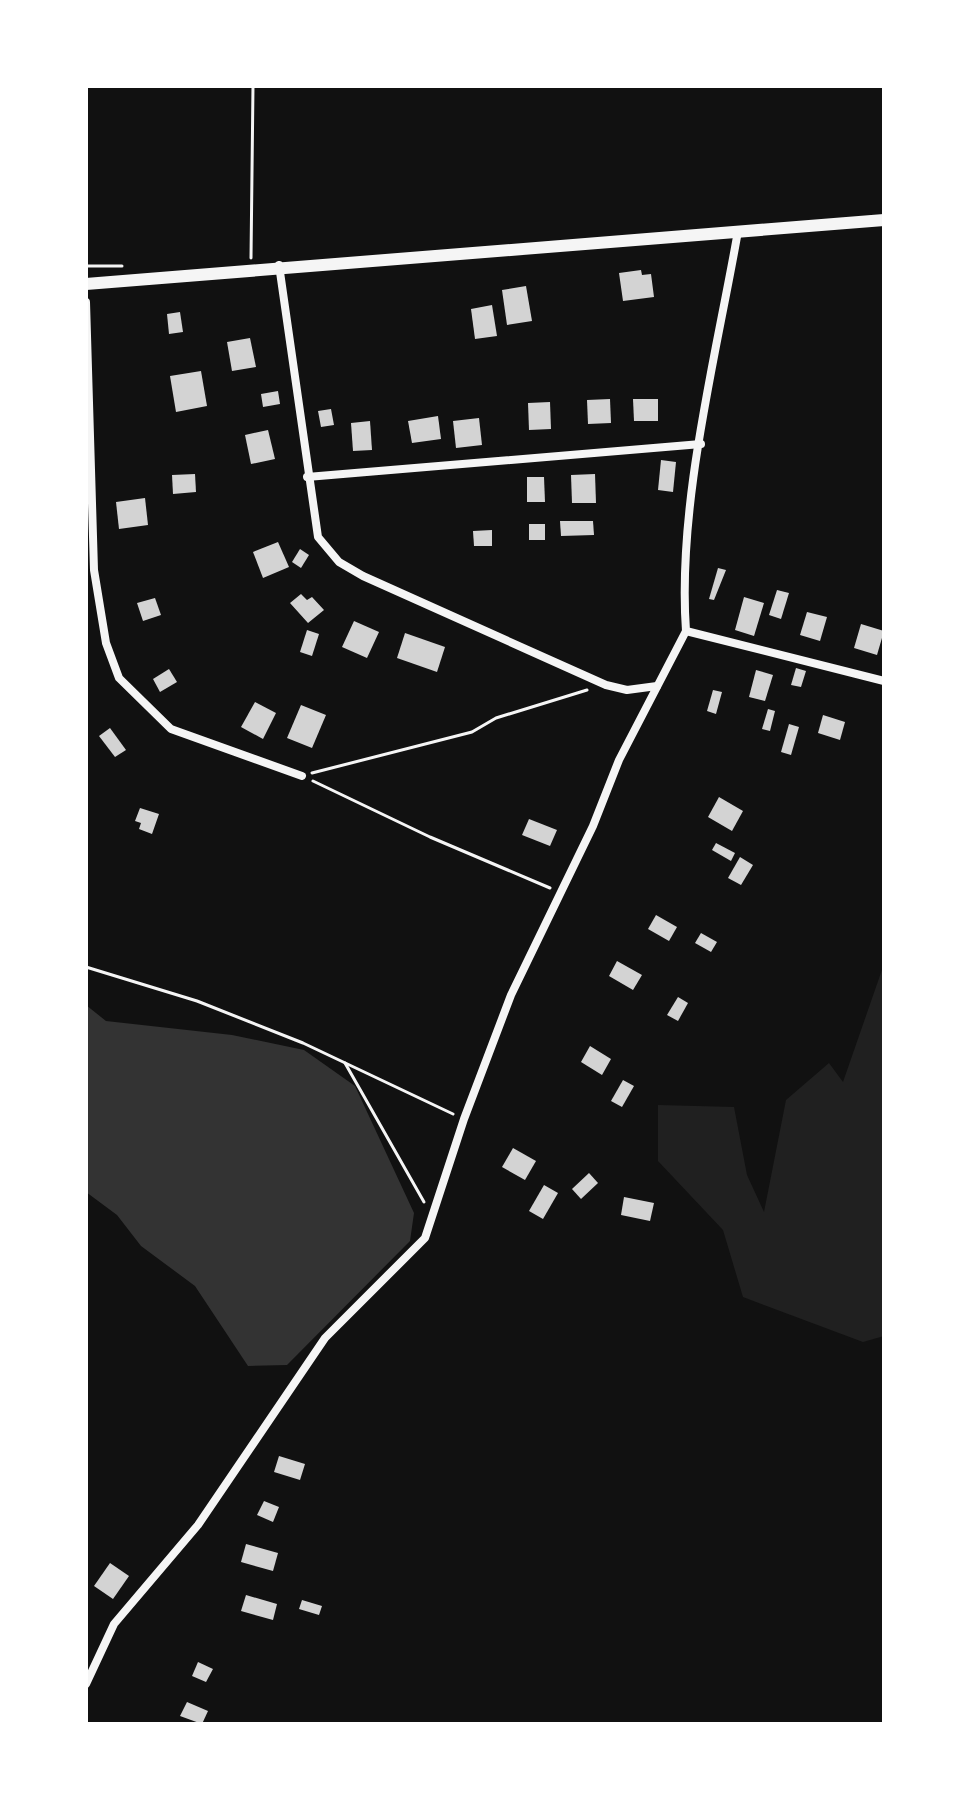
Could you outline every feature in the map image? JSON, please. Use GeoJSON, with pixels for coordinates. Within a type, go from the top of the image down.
{"type":"FeatureCollection","features":[{"type":"Feature","properties":{"kind":"street"},"geometry":{"type":"LineString","coordinates":[[86,284],[279,265],[884,220]]}},
{"type":"Feature","properties":{"kind":"street"},"geometry":{"type":"LineString","coordinates":[[86,1684],[114,1624],[198,1525],[325,1338],[425,1238],[464,1119],[511,995],[558,891],[686,631],[683,582],[701,444],[738,231]]}},
{"type":"Feature","properties":{"kind":"street"},"geometry":{"type":"LineString","coordinates":[[279,265],[318,537],[339,562],[363,576],[606,685],[627,690],[657,686]]}},
{"type":"Feature","properties":{"kind":"street"},"geometry":{"type":"LineString","coordinates":[[86,302],[94,570],[106,643],[119,678],[171,729],[302,776]]}},
{"type":"Feature","properties":{"kind":"street"},"geometry":{"type":"LineString","coordinates":[[307,477],[701,444]]}},
{"type":"Feature","properties":{"kind":"street"},"geometry":{"type":"LineString","coordinates":[[686,631],[884,681]]}},
{"type":"Feature","properties":{"kind":"path"},"geometry":{"type":"LineString","coordinates":[[251,268],[253,86]]}},
{"type":"Feature","properties":{"kind":"path"},"geometry":{"type":"LineString","coordinates":[[302,776],[363,757],[472,732],[496,718],[606,685]]}},
{"type":"Feature","properties":{"kind":"path"},"geometry":{"type":"LineString","coordinates":[[302,776],[430,837],[558,891]]}},
{"type":"Feature","properties":{"kind":"path"},"geometry":{"type":"LineString","coordinates":[[86,967],[197,1001],[345,1063],[464,1119]]}},
{"type":"Feature","properties":{"kind":"path"},"geometry":{"type":"LineString","coordinates":[[345,1063],[432,1216]]}},
{"type":"Feature","properties":{"kind":"shaded area"},"geometry":{"type":"Polygon","coordinates":[[[884,964],[884,1336],[863,1342],[743,1297],[723,1230],[658,1161],[658,1105],[734,1107],[747,1175],[764,1212],[786,1100],[829,1063],[843,1082],[884,964]]]}},
{"type":"Feature","properties":{"kind":"shaded area"},"geometry":{"type":"Polygon","coordinates":[[[86,1005],[106,1021],[232,1035],[304,1050],[355,1086],[414,1213],[410,1241],[287,1365],[248,1366],[195,1286],[141,1246],[117,1215],[86,1192],[86,1005]]]}},
{"type":"Feature","properties":{"kind":"building"},"geometry":{"type":"Polygon","coordinates":[[[641,270],[642,275],[651,274],[654,297],[623,301],[619,273],[641,270]]]}},
{"type":"Feature","properties":{"kind":"building"},"geometry":{"type":"Polygon","coordinates":[[[526,286],[532,321],[507,325],[502,290],[526,286]]]}},
{"type":"Feature","properties":{"kind":"building"},"geometry":{"type":"Polygon","coordinates":[[[492,305],[497,336],[475,339],[471,309],[492,305]]]}},
{"type":"Feature","properties":{"kind":"building"},"geometry":{"type":"Polygon","coordinates":[[[180,312],[183,332],[169,334],[167,314],[180,312]]]}},
{"type":"Feature","properties":{"kind":"building"},"geometry":{"type":"Polygon","coordinates":[[[250,338],[256,367],[232,371],[227,342],[250,338]]]}},
{"type":"Feature","properties":{"kind":"building"},"geometry":{"type":"Polygon","coordinates":[[[201,371],[207,406],[176,412],[170,376],[201,371]]]}},
{"type":"Feature","properties":{"kind":"building"},"geometry":{"type":"Polygon","coordinates":[[[278,391],[280,404],[263,407],[261,394],[278,391]]]}},
{"type":"Feature","properties":{"kind":"building"},"geometry":{"type":"Polygon","coordinates":[[[610,399],[611,423],[588,424],[587,400],[610,399]]]}},
{"type":"Feature","properties":{"kind":"building"},"geometry":{"type":"Polygon","coordinates":[[[633,399],[658,399],[658,421],[634,421],[633,399]]]}},
{"type":"Feature","properties":{"kind":"building"},"geometry":{"type":"Polygon","coordinates":[[[550,402],[551,429],[529,430],[528,403],[550,402]]]}},
{"type":"Feature","properties":{"kind":"building"},"geometry":{"type":"Polygon","coordinates":[[[331,409],[334,425],[321,427],[318,411],[331,409]]]}},
{"type":"Feature","properties":{"kind":"building"},"geometry":{"type":"Polygon","coordinates":[[[438,416],[441,439],[412,443],[408,421],[438,416]]]}},
{"type":"Feature","properties":{"kind":"building"},"geometry":{"type":"Polygon","coordinates":[[[479,418],[482,445],[456,448],[453,421],[479,418]]]}},
{"type":"Feature","properties":{"kind":"building"},"geometry":{"type":"Polygon","coordinates":[[[370,421],[372,450],[353,451],[351,423],[370,421]]]}},
{"type":"Feature","properties":{"kind":"building"},"geometry":{"type":"Polygon","coordinates":[[[268,430],[275,459],[251,464],[245,435],[268,430]]]}},
{"type":"Feature","properties":{"kind":"building"},"geometry":{"type":"Polygon","coordinates":[[[661,460],[676,462],[673,492],[658,490],[661,460]]]}},
{"type":"Feature","properties":{"kind":"building"},"geometry":{"type":"Polygon","coordinates":[[[195,474],[196,492],[173,494],[172,475],[195,474]]]}},
{"type":"Feature","properties":{"kind":"building"},"geometry":{"type":"Polygon","coordinates":[[[595,474],[596,503],[572,503],[571,475],[595,474]]]}},
{"type":"Feature","properties":{"kind":"building"},"geometry":{"type":"Polygon","coordinates":[[[527,477],[544,477],[545,502],[527,502],[527,477]]]}},
{"type":"Feature","properties":{"kind":"building"},"geometry":{"type":"Polygon","coordinates":[[[145,498],[148,525],[119,529],[116,502],[145,498]]]}},
{"type":"Feature","properties":{"kind":"building"},"geometry":{"type":"Polygon","coordinates":[[[560,521],[593,521],[594,535],[561,536],[560,521]]]}},
{"type":"Feature","properties":{"kind":"building"},"geometry":{"type":"Polygon","coordinates":[[[529,524],[545,524],[545,540],[529,540],[529,524]]]}},
{"type":"Feature","properties":{"kind":"building"},"geometry":{"type":"Polygon","coordinates":[[[492,530],[492,546],[474,546],[473,531],[492,530]]]}},
{"type":"Feature","properties":{"kind":"building"},"geometry":{"type":"Polygon","coordinates":[[[278,542],[289,567],[263,578],[253,552],[278,542]]]}},
{"type":"Feature","properties":{"kind":"building"},"geometry":{"type":"Polygon","coordinates":[[[300,549],[309,555],[301,568],[292,562],[300,549]]]}},
{"type":"Feature","properties":{"kind":"building"},"geometry":{"type":"Polygon","coordinates":[[[718,568],[726,570],[714,600],[709,599],[718,568]]]}},
{"type":"Feature","properties":{"kind":"building"},"geometry":{"type":"Polygon","coordinates":[[[777,590],[789,593],[781,619],[769,615],[777,590]]]}},
{"type":"Feature","properties":{"kind":"building"},"geometry":{"type":"Polygon","coordinates":[[[301,594],[307,600],[312,597],[324,610],[308,623],[290,603],[301,594]]]}},
{"type":"Feature","properties":{"kind":"building"},"geometry":{"type":"Polygon","coordinates":[[[744,597],[764,603],[754,636],[735,630],[744,597]]]}},
{"type":"Feature","properties":{"kind":"building"},"geometry":{"type":"Polygon","coordinates":[[[155,598],[161,615],[143,621],[137,603],[155,598]]]}},
{"type":"Feature","properties":{"kind":"building"},"geometry":{"type":"Polygon","coordinates":[[[807,612],[827,617],[820,641],[800,635],[807,612]]]}},
{"type":"Feature","properties":{"kind":"building"},"geometry":{"type":"Polygon","coordinates":[[[354,621],[379,632],[367,658],[342,647],[354,621]]]}},
{"type":"Feature","properties":{"kind":"building"},"geometry":{"type":"Polygon","coordinates":[[[861,624],[884,631],[877,655],[854,648],[861,624]]]}},
{"type":"Feature","properties":{"kind":"building"},"geometry":{"type":"Polygon","coordinates":[[[307,630],[319,634],[312,656],[300,652],[307,630]]]}},
{"type":"Feature","properties":{"kind":"building"},"geometry":{"type":"Polygon","coordinates":[[[405,633],[445,647],[437,672],[397,658],[405,633]]]}},
{"type":"Feature","properties":{"kind":"building"},"geometry":{"type":"Polygon","coordinates":[[[796,668],[806,671],[801,687],[791,685],[796,668]]]}},
{"type":"Feature","properties":{"kind":"building"},"geometry":{"type":"Polygon","coordinates":[[[169,669],[177,682],[160,692],[153,679],[169,669]]]}},
{"type":"Feature","properties":{"kind":"building"},"geometry":{"type":"Polygon","coordinates":[[[756,670],[773,675],[765,701],[749,697],[756,670]]]}},
{"type":"Feature","properties":{"kind":"building"},"geometry":{"type":"Polygon","coordinates":[[[713,690],[722,692],[716,714],[707,711],[713,690]]]}},
{"type":"Feature","properties":{"kind":"building"},"geometry":{"type":"Polygon","coordinates":[[[255,702],[276,713],[263,739],[241,727],[255,702]]]}},
{"type":"Feature","properties":{"kind":"building"},"geometry":{"type":"Polygon","coordinates":[[[301,705],[326,715],[312,748],[287,738],[301,705]]]}},
{"type":"Feature","properties":{"kind":"building"},"geometry":{"type":"Polygon","coordinates":[[[768,709],[775,711],[770,731],[762,729],[768,709]]]}},
{"type":"Feature","properties":{"kind":"building"},"geometry":{"type":"Polygon","coordinates":[[[823,715],[845,722],[840,740],[818,733],[823,715]]]}},
{"type":"Feature","properties":{"kind":"building"},"geometry":{"type":"Polygon","coordinates":[[[789,724],[799,727],[791,755],[781,752],[789,724]]]}},
{"type":"Feature","properties":{"kind":"building"},"geometry":{"type":"Polygon","coordinates":[[[110,728],[126,750],[115,757],[99,736],[110,728]]]}},
{"type":"Feature","properties":{"kind":"building"},"geometry":{"type":"Polygon","coordinates":[[[719,797],[743,811],[732,831],[708,817],[719,797]]]}},
{"type":"Feature","properties":{"kind":"building"},"geometry":{"type":"Polygon","coordinates":[[[140,808],[159,814],[152,834],[139,829],[141,823],[135,821],[140,808]]]}},
{"type":"Feature","properties":{"kind":"building"},"geometry":{"type":"Polygon","coordinates":[[[529,819],[557,830],[550,846],[522,835],[529,819]]]}},
{"type":"Feature","properties":{"kind":"building"},"geometry":{"type":"Polygon","coordinates":[[[716,843],[735,853],[731,861],[712,850],[716,843]]]}},
{"type":"Feature","properties":{"kind":"building"},"geometry":{"type":"Polygon","coordinates":[[[740,857],[753,865],[741,885],[728,878],[740,857]]]}},
{"type":"Feature","properties":{"kind":"building"},"geometry":{"type":"Polygon","coordinates":[[[656,915],[677,927],[669,941],[648,929],[656,915]]]}},
{"type":"Feature","properties":{"kind":"building"},"geometry":{"type":"Polygon","coordinates":[[[701,933],[717,942],[711,952],[695,943],[701,933]]]}},
{"type":"Feature","properties":{"kind":"building"},"geometry":{"type":"Polygon","coordinates":[[[617,961],[642,975],[633,990],[609,976],[617,961]]]}},
{"type":"Feature","properties":{"kind":"building"},"geometry":{"type":"Polygon","coordinates":[[[678,997],[688,1003],[678,1021],[667,1015],[678,997]]]}},
{"type":"Feature","properties":{"kind":"building"},"geometry":{"type":"Polygon","coordinates":[[[590,1046],[611,1059],[602,1075],[581,1062],[590,1046]]]}},
{"type":"Feature","properties":{"kind":"building"},"geometry":{"type":"Polygon","coordinates":[[[623,1080],[634,1086],[622,1107],[611,1101],[623,1080]]]}},
{"type":"Feature","properties":{"kind":"building"},"geometry":{"type":"Polygon","coordinates":[[[513,1148],[536,1161],[525,1180],[502,1167],[513,1148]]]}},
{"type":"Feature","properties":{"kind":"building"},"geometry":{"type":"Polygon","coordinates":[[[589,1173],[598,1183],[581,1199],[572,1189],[589,1173]]]}},
{"type":"Feature","properties":{"kind":"building"},"geometry":{"type":"Polygon","coordinates":[[[544,1185],[558,1193],[543,1219],[529,1211],[544,1185]]]}},
{"type":"Feature","properties":{"kind":"building"},"geometry":{"type":"Polygon","coordinates":[[[624,1197],[654,1203],[650,1221],[621,1215],[624,1197]]]}},
{"type":"Feature","properties":{"kind":"building"},"geometry":{"type":"Polygon","coordinates":[[[279,1456],[305,1464],[300,1480],[274,1472],[279,1456]]]}},
{"type":"Feature","properties":{"kind":"building"},"geometry":{"type":"Polygon","coordinates":[[[264,1501],[279,1507],[273,1522],[257,1515],[264,1501]]]}},
{"type":"Feature","properties":{"kind":"building"},"geometry":{"type":"Polygon","coordinates":[[[246,1544],[278,1553],[273,1571],[241,1562],[246,1544]]]}},
{"type":"Feature","properties":{"kind":"building"},"geometry":{"type":"Polygon","coordinates":[[[110,1563],[129,1576],[113,1599],[94,1586],[110,1563]]]}},
{"type":"Feature","properties":{"kind":"building"},"geometry":{"type":"Polygon","coordinates":[[[246,1595],[277,1604],[273,1620],[241,1611],[246,1595]]]}},
{"type":"Feature","properties":{"kind":"building"},"geometry":{"type":"Polygon","coordinates":[[[302,1600],[322,1606],[319,1615],[299,1609],[302,1600]]]}},
{"type":"Feature","properties":{"kind":"building"},"geometry":{"type":"Polygon","coordinates":[[[198,1662],[213,1669],[206,1682],[192,1676],[198,1662]]]}},
{"type":"Feature","properties":{"kind":"building"},"geometry":{"type":"Polygon","coordinates":[[[187,1702],[208,1711],[202,1724],[180,1716],[187,1702]]]}}]}
